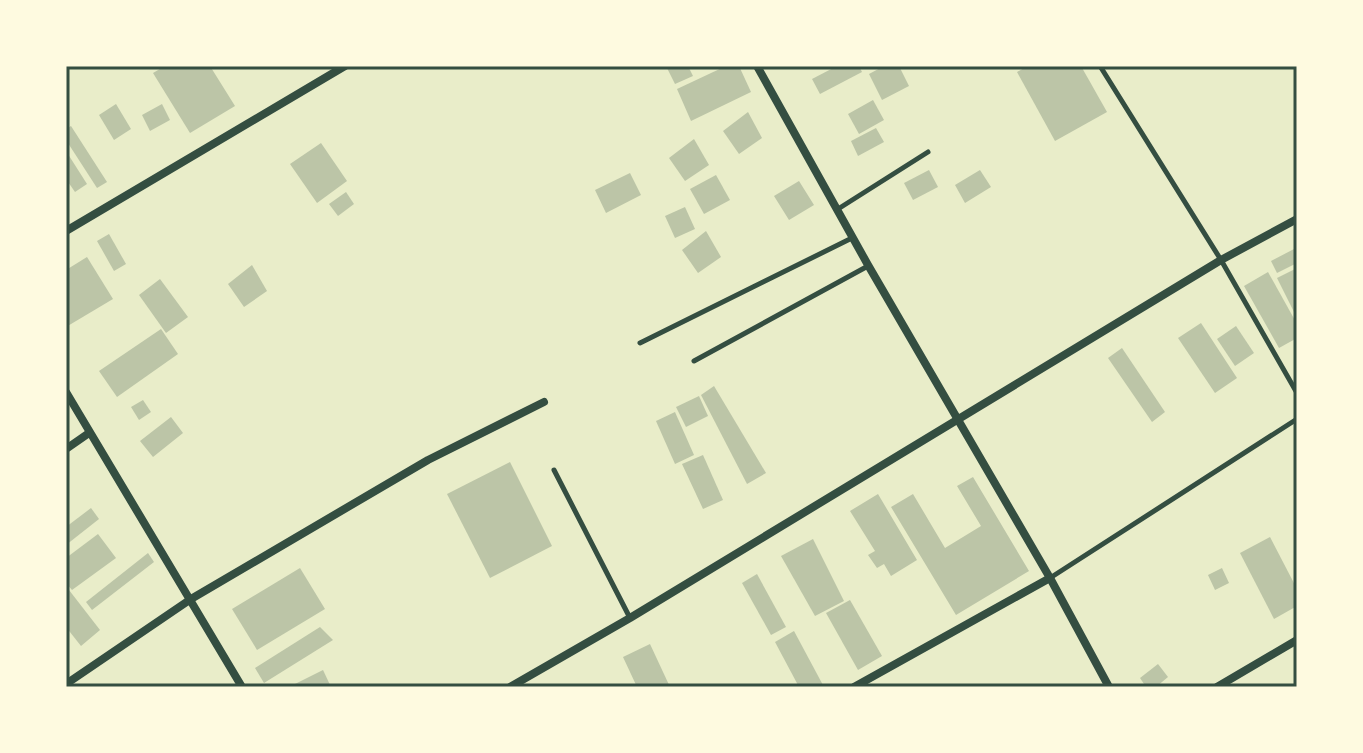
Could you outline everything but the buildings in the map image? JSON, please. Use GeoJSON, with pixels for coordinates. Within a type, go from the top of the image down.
{"type":"FeatureCollection","features":[{"type":"Feature","properties":{"kind":"street"},"geometry":{"type":"LineString","coordinates":[[66,231],[345,66]]}},
{"type":"Feature","properties":{"kind":"street"},"geometry":{"type":"LineString","coordinates":[[757,66],[868,265],[959,417],[1109,687]]}},
{"type":"Feature","properties":{"kind":"street"},"geometry":{"type":"LineString","coordinates":[[510,687],[630,618],[1221,260],[1297,219]]}},
{"type":"Feature","properties":{"kind":"street"},"geometry":{"type":"LineString","coordinates":[[66,392],[242,687]]}},
{"type":"Feature","properties":{"kind":"street"},"geometry":{"type":"LineString","coordinates":[[66,684],[191,599],[428,460],[544,402]]}},
{"type":"Feature","properties":{"kind":"street"},"geometry":{"type":"LineString","coordinates":[[66,449],[89,433]]}},
{"type":"Feature","properties":{"kind":"street"},"geometry":{"type":"LineString","coordinates":[[854,687],[1050,578]]}},
{"type":"Feature","properties":{"kind":"street"},"geometry":{"type":"LineString","coordinates":[[1217,687],[1297,640]]}},
{"type":"Feature","properties":{"kind":"lane"},"geometry":{"type":"LineString","coordinates":[[1100,66],[1221,260],[1297,393]]}},
{"type":"Feature","properties":{"kind":"lane"},"geometry":{"type":"LineString","coordinates":[[838,209],[928,152]]}},
{"type":"Feature","properties":{"kind":"lane"},"geometry":{"type":"LineString","coordinates":[[640,343],[853,238]]}},
{"type":"Feature","properties":{"kind":"lane"},"geometry":{"type":"LineString","coordinates":[[694,361],[868,265]]}},
{"type":"Feature","properties":{"kind":"lane"},"geometry":{"type":"LineString","coordinates":[[1050,578],[1297,419]]}},
{"type":"Feature","properties":{"kind":"lane"},"geometry":{"type":"LineString","coordinates":[[554,470],[630,618]]}}]}
